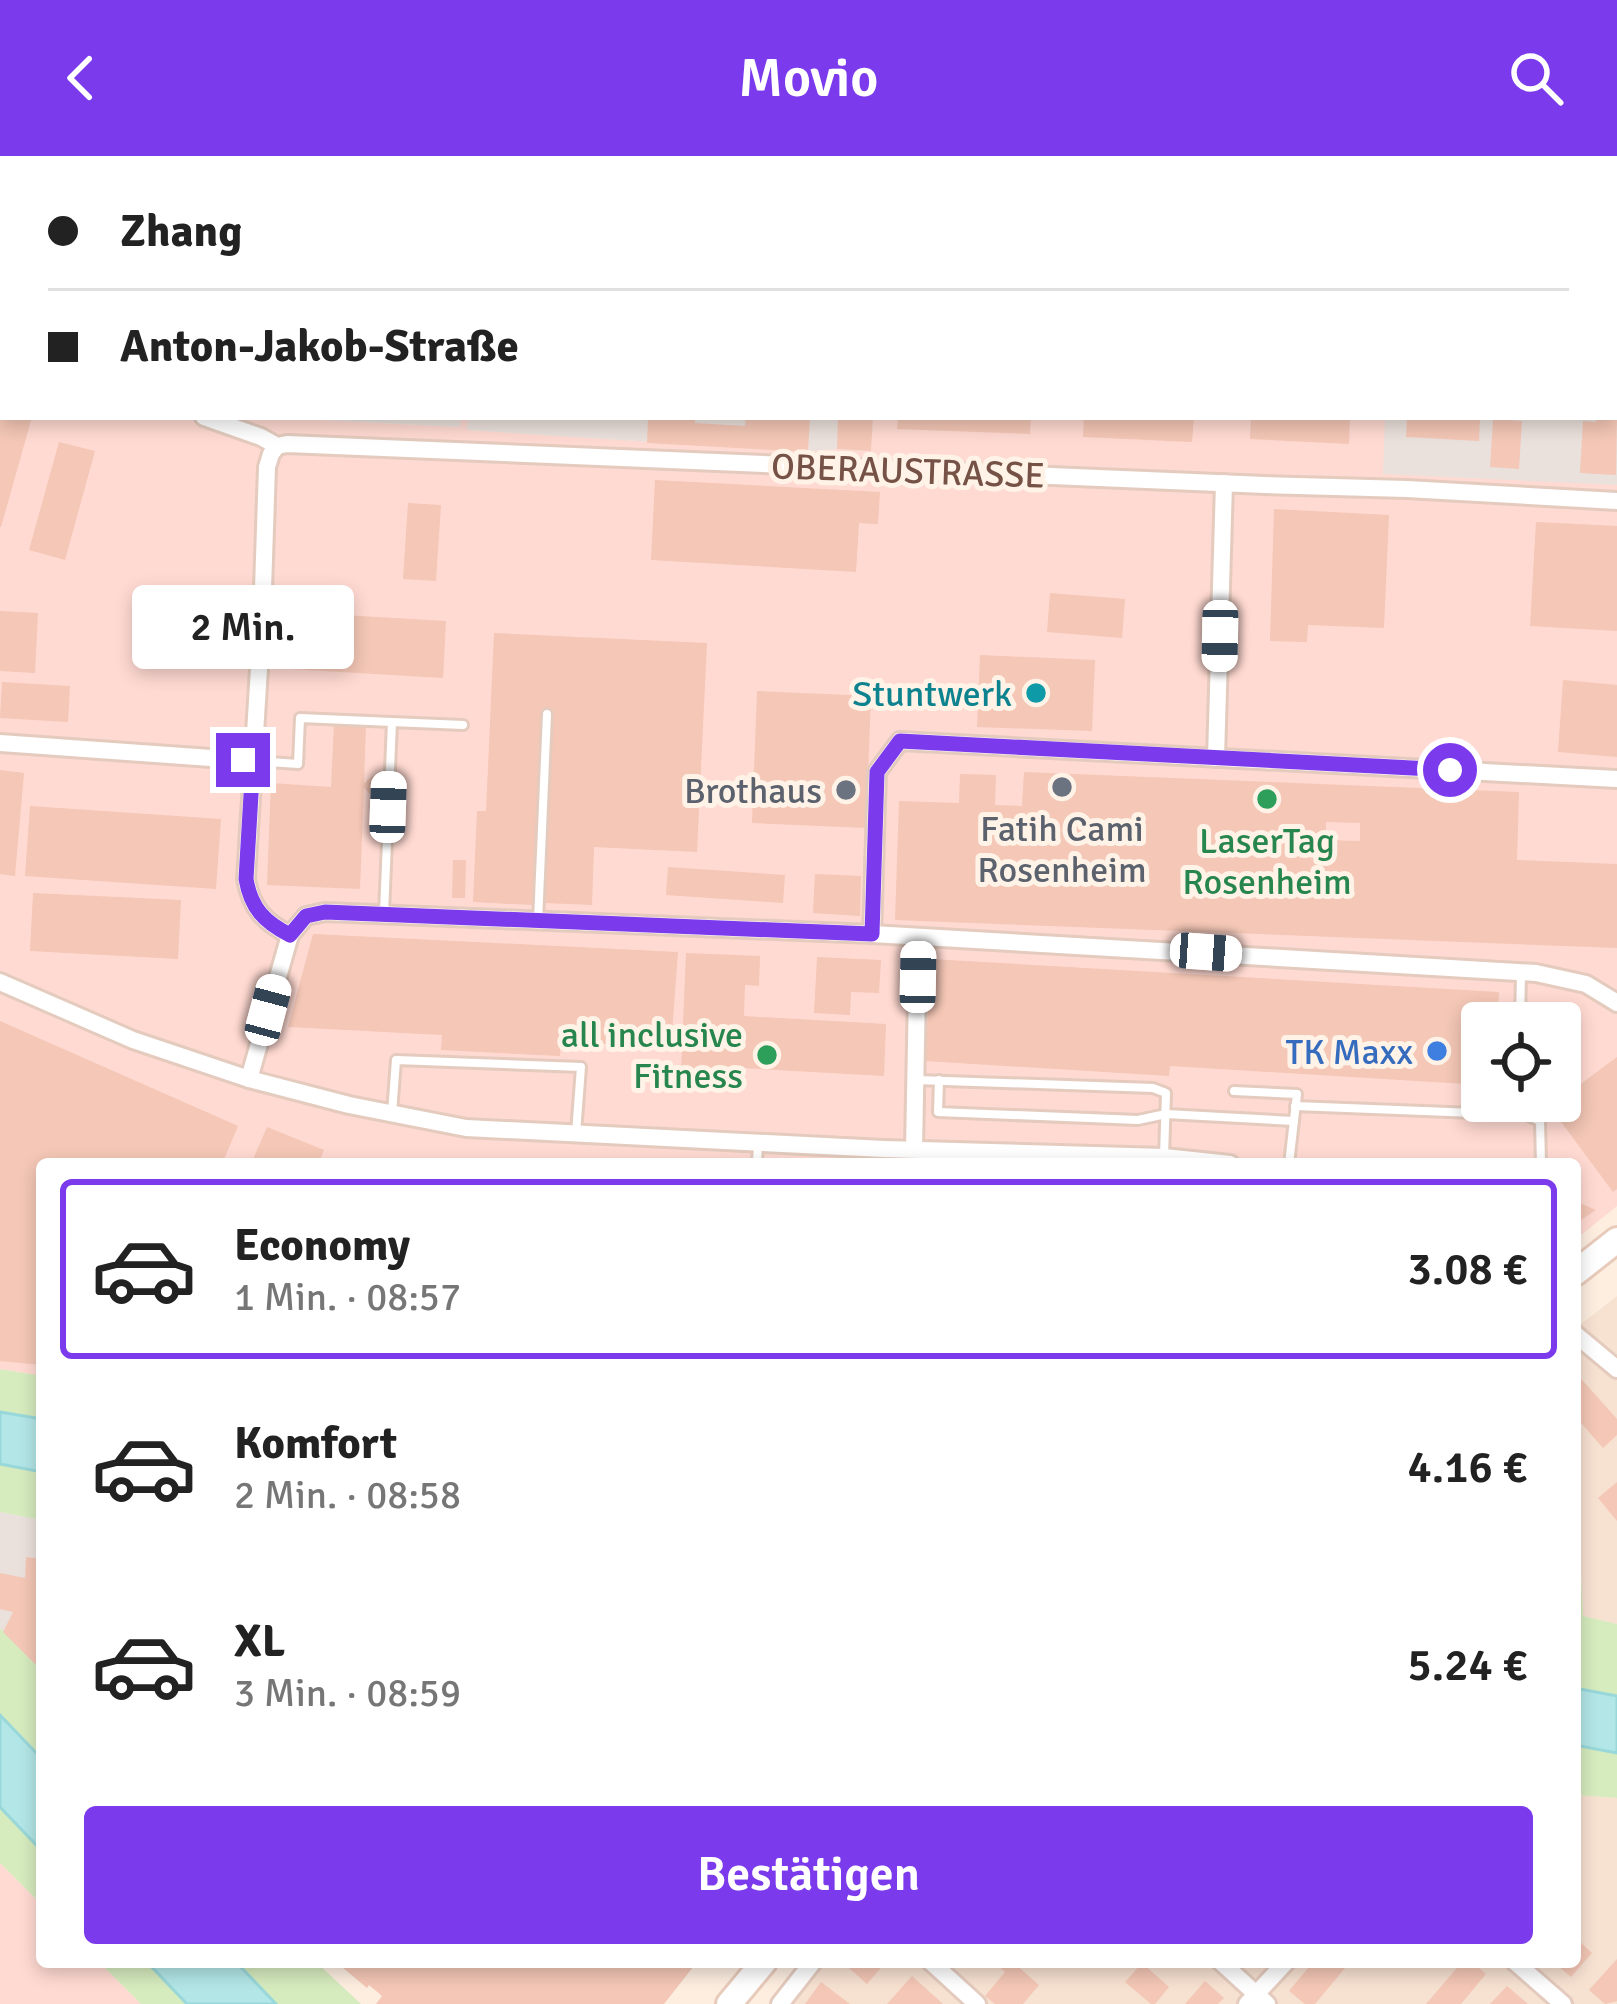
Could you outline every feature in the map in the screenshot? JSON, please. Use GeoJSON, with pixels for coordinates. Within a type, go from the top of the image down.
{"type":"FeatureCollection","features":[{"type":"Feature","properties":{"kind":"main road"},"geometry":{"type":"LineString","coordinates":[[1581,1268],[1617,1240]]}},
{"type":"Feature","properties":{"kind":"main road"},"geometry":{"type":"LineString","coordinates":[[729,2004],[759,1968]]}},
{"type":"Feature","properties":{"kind":"street","name":"OBERAUSTRASSE"},"geometry":{"type":"LineString","coordinates":[[213,420],[278,446],[1617,501]]}},
{"type":"Feature","properties":{"kind":"street"},"geometry":{"type":"LineString","coordinates":[[278,446],[267,467],[246,879],[249,898],[259,914],[290,935]]}},
{"type":"Feature","properties":{"kind":"street"},"geometry":{"type":"LineString","coordinates":[[1216,758],[1223,483]]}},
{"type":"Feature","properties":{"kind":"street"},"geometry":{"type":"LineString","coordinates":[[872,934],[877,772],[900,741],[1617,778]]}},
{"type":"Feature","properties":{"kind":"street"},"geometry":{"type":"LineString","coordinates":[[0,743],[253,761]]}},
{"type":"Feature","properties":{"kind":"street"},"geometry":{"type":"LineString","coordinates":[[249,1079],[290,935],[306,916],[325,912],[872,934],[1521,972],[1586,984],[1617,1004]]}},
{"type":"Feature","properties":{"kind":"street"},"geometry":{"type":"LineString","coordinates":[[914,1149],[918,937]]}},
{"type":"Feature","properties":{"kind":"street"},"geometry":{"type":"LineString","coordinates":[[0,982],[133,1040],[249,1079],[466,1128],[758,1142],[884,1156],[914,1149],[966,1157],[1173,1158]]}},
{"type":"Feature","properties":{"kind":"street"},"geometry":{"type":"LineString","coordinates":[[1581,1339],[1617,1369]]}},
{"type":"Feature","properties":{"kind":"street"},"geometry":{"type":"LineString","coordinates":[[780,2004],[808,1968]]}},
{"type":"Feature","properties":{"kind":"street"},"geometry":{"type":"LineString","coordinates":[[938,1968],[977,2004]]}},
{"type":"Feature","properties":{"kind":"street"},"geometry":{"type":"LineString","coordinates":[[1227,1968],[1257,2001],[1282,1968]]}},
{"type":"Feature","properties":{"kind":"street"},"geometry":{"type":"LineString","coordinates":[[1522,1968],[1563,2004]]}},
{"type":"Feature","properties":{"kind":"lane"},"geometry":{"type":"LineString","coordinates":[[538,922],[547,715]]}},
{"type":"Feature","properties":{"kind":"lane"},"geometry":{"type":"LineString","coordinates":[[253,761],[298,764],[300,718],[463,725]]}},
{"type":"Feature","properties":{"kind":"lane"},"geometry":{"type":"LineString","coordinates":[[384,915],[392,722]]}},
{"type":"Feature","properties":{"kind":"lane"},"geometry":{"type":"LineString","coordinates":[[1520,1002],[1521,972]]}},
{"type":"Feature","properties":{"kind":"lane"},"geometry":{"type":"LineString","coordinates":[[392,1113],[396,1060],[580,1067],[576,1134]]}},
{"type":"Feature","properties":{"kind":"lane"},"geometry":{"type":"LineString","coordinates":[[916,1080],[1153,1088],[1166,1094],[1164,1157]]}},
{"type":"Feature","properties":{"kind":"lane"},"geometry":{"type":"LineString","coordinates":[[939,1080],[938,1112],[1138,1120],[1166,1114],[1294,1121]]}},
{"type":"Feature","properties":{"kind":"lane"},"geometry":{"type":"LineString","coordinates":[[1234,1091],[1297,1094],[1290,1158]]}},
{"type":"Feature","properties":{"kind":"lane"},"geometry":{"type":"LineString","coordinates":[[1295,1106],[1461,1112]]}},
{"type":"Feature","properties":{"kind":"lane"},"geometry":{"type":"LineString","coordinates":[[1540,1122],[1541,1158]]}},
{"type":"Feature","properties":{"kind":"lane"},"geometry":{"type":"LineString","coordinates":[[757,1158],[758,1142]]}},
{"type":"Feature","properties":{"kind":"shaded area"},"geometry":{"type":"Polygon","coordinates":[[[0,420],[321,420],[459,427],[460,420],[468,420],[468,430],[808,452],[871,451],[873,420],[1617,420],[1617,1206],[1581,1235],[1581,1158],[36,1158],[36,1375],[0,1369],[0,420]]]}},
{"type":"Feature","properties":{"kind":"shaded area"},"geometry":{"type":"Polygon","coordinates":[[[321,420],[461,420],[460,427],[321,420]]]}},
{"type":"Feature","properties":{"kind":"shaded area"},"geometry":{"type":"Polygon","coordinates":[[[468,420],[873,420],[871,451],[808,452],[467,430],[468,420]]]}},
{"type":"Feature","properties":{"kind":"shaded area"},"geometry":{"type":"Polygon","coordinates":[[[1385,420],[1617,420],[1617,485],[1383,474],[1385,420]]]}},
{"type":"Feature","properties":{"kind":"shaded area"},"geometry":{"type":"Polygon","coordinates":[[[1617,1296],[1617,1624],[1583,1616],[1581,1324],[1617,1296]]]}},
{"type":"Feature","properties":{"kind":"shaded area"},"geometry":{"type":"Polygon","coordinates":[[[0,1512],[36,1519],[36,1665],[0,1628],[0,1512]]]}},
{"type":"Feature","properties":{"kind":"shaded area"},"geometry":{"type":"Polygon","coordinates":[[[1581,1795],[1617,1798],[1617,2004],[772,2004],[801,1968],[1581,1968],[1581,1795]]]}},
{"type":"Feature","properties":{"kind":"shaded area"},"geometry":{"type":"Polygon","coordinates":[[[0,1863],[36,1899],[36,1968],[105,1968],[141,2004],[0,2004],[0,1863]]]}},
{"type":"Feature","properties":{"kind":"green space"},"geometry":{"type":"Polygon","coordinates":[[[0,1369],[36,1375],[36,1519],[0,1512],[0,1369]]]}},
{"type":"Feature","properties":{"kind":"green space"},"geometry":{"type":"Polygon","coordinates":[[[1581,1576],[1583,1616],[1617,1624],[1617,1798],[1581,1795],[1581,1576]]]}},
{"type":"Feature","properties":{"kind":"green space"},"geometry":{"type":"Polygon","coordinates":[[[0,1628],[36,1665],[36,1899],[0,1863],[0,1628]]]}},
{"type":"Feature","properties":{"kind":"green space"},"geometry":{"type":"Polygon","coordinates":[[[105,1968],[322,1968],[361,2004],[141,2004],[105,1968]]]}},
{"type":"Feature","properties":{"kind":"water"},"geometry":{"type":"Polygon","coordinates":[[[0,1412],[36,1418],[36,1471],[0,1464],[0,1412]]]}},
{"type":"Feature","properties":{"kind":"water"},"geometry":{"type":"Polygon","coordinates":[[[1581,1689],[1617,1696],[1617,1753],[1581,1746],[1581,1689]]]}},
{"type":"Feature","properties":{"kind":"water"},"geometry":{"type":"Polygon","coordinates":[[[0,1715],[36,1753],[36,1845],[0,1807],[0,1715]]]}},
{"type":"Feature","properties":{"kind":"water"},"geometry":{"type":"Polygon","coordinates":[[[153,1968],[242,1968],[276,2004],[187,2004],[153,1968]]]}},
{"type":"Feature","properties":{"kind":"building"},"geometry":{"type":"Polygon","coordinates":[[[0,420],[31,420],[1,527],[0,420]]]}},
{"type":"Feature","properties":{"kind":"building"},"geometry":{"type":"Polygon","coordinates":[[[648,420],[745,426],[746,420],[810,420],[808,452],[647,443],[648,420]]]}},
{"type":"Feature","properties":{"kind":"building"},"geometry":{"type":"Polygon","coordinates":[[[838,420],[873,420],[871,451],[837,449],[838,420]]]}},
{"type":"Feature","properties":{"kind":"building"},"geometry":{"type":"Polygon","coordinates":[[[898,420],[1031,420],[1030,434],[897,429],[898,420]]]}},
{"type":"Feature","properties":{"kind":"building"},"geometry":{"type":"Polygon","coordinates":[[[1084,420],[1194,420],[1192,442],[1083,437],[1084,420]]]}},
{"type":"Feature","properties":{"kind":"building"},"geometry":{"type":"Polygon","coordinates":[[[1251,420],[1350,420],[1349,444],[1250,439],[1251,420]]]}},
{"type":"Feature","properties":{"kind":"building"},"geometry":{"type":"Polygon","coordinates":[[[1407,420],[1480,420],[1479,441],[1406,437],[1407,420]]]}},
{"type":"Feature","properties":{"kind":"building"},"geometry":{"type":"Polygon","coordinates":[[[1493,420],[1522,421],[1519,469],[1490,467],[1493,420]]]}},
{"type":"Feature","properties":{"kind":"building"},"geometry":{"type":"Polygon","coordinates":[[[1617,420],[1616,475],[1580,473],[1583,421],[1617,420]]]}},
{"type":"Feature","properties":{"kind":"building"},"geometry":{"type":"Polygon","coordinates":[[[59,442],[95,451],[65,560],[29,550],[59,442]]]}},
{"type":"Feature","properties":{"kind":"building"},"geometry":{"type":"Polygon","coordinates":[[[655,480],[880,492],[878,524],[859,523],[856,572],[651,560],[655,480]]]}},
{"type":"Feature","properties":{"kind":"building"},"geometry":{"type":"Polygon","coordinates":[[[408,503],[441,505],[436,581],[403,579],[408,503]]]}},
{"type":"Feature","properties":{"kind":"building"},"geometry":{"type":"Polygon","coordinates":[[[1274,509],[1389,515],[1384,628],[1308,625],[1307,642],[1270,641],[1274,509]]]}},
{"type":"Feature","properties":{"kind":"building"},"geometry":{"type":"Polygon","coordinates":[[[1536,522],[1617,526],[1617,631],[1530,626],[1536,522]]]}},
{"type":"Feature","properties":{"kind":"building"},"geometry":{"type":"Polygon","coordinates":[[[1050,593],[1125,599],[1122,638],[1047,632],[1050,593]]]}},
{"type":"Feature","properties":{"kind":"building"},"geometry":{"type":"Polygon","coordinates":[[[0,611],[38,613],[35,673],[0,671],[0,611]]]}},
{"type":"Feature","properties":{"kind":"building"},"geometry":{"type":"Polygon","coordinates":[[[292,612],[446,621],[443,678],[289,669],[292,612]]]}},
{"type":"Feature","properties":{"kind":"building"},"geometry":{"type":"Polygon","coordinates":[[[494,633],[707,643],[697,852],[594,847],[592,905],[544,903],[553,715],[541,714],[532,905],[473,902],[477,811],[486,811],[494,633]]]}},
{"type":"Feature","properties":{"kind":"building","name":"Stuntwerk"},"geometry":{"type":"Polygon","coordinates":[[[980,655],[1095,660],[1092,731],[977,727],[980,655]]]}},
{"type":"Feature","properties":{"kind":"building"},"geometry":{"type":"Polygon","coordinates":[[[1563,680],[1617,685],[1617,757],[1558,752],[1563,680]]]}},
{"type":"Feature","properties":{"kind":"building"},"geometry":{"type":"Polygon","coordinates":[[[2,682],[70,686],[68,722],[0,718],[2,682]]]}},
{"type":"Feature","properties":{"kind":"building"},"geometry":{"type":"Polygon","coordinates":[[[757,691],[871,696],[866,828],[752,823],[757,691]]]}},
{"type":"Feature","properties":{"kind":"building"},"geometry":{"type":"Polygon","coordinates":[[[334,724],[366,725],[364,783],[373,776],[383,783],[376,795],[364,788],[360,889],[267,885],[271,783],[331,787],[334,724]]]}},
{"type":"Feature","properties":{"kind":"building"},"geometry":{"type":"Polygon","coordinates":[[[0,770],[24,773],[15,876],[0,874],[0,770]]]}},
{"type":"Feature","properties":{"kind":"building"},"geometry":{"type":"Polygon","coordinates":[[[1024,772],[1519,792],[1517,860],[1617,864],[1617,948],[895,920],[899,801],[959,803],[960,774],[996,775],[995,805],[1022,806],[1024,772]],[[1326,822],[1326,840],[1360,841],[1360,823],[1326,822]]]}},
{"type":"Feature","properties":{"kind":"building"},"geometry":{"type":"Polygon","coordinates":[[[30,806],[221,819],[216,889],[25,876],[30,806]]]}},
{"type":"Feature","properties":{"kind":"building"},"geometry":{"type":"Polygon","coordinates":[[[453,860],[466,860],[465,898],[452,898],[453,860]]]}},
{"type":"Feature","properties":{"kind":"building"},"geometry":{"type":"Polygon","coordinates":[[[668,867],[785,875],[783,903],[666,895],[668,867]]]}},
{"type":"Feature","properties":{"kind":"building"},"geometry":{"type":"Polygon","coordinates":[[[815,874],[861,876],[860,916],[813,913],[815,874]]]}},
{"type":"Feature","properties":{"kind":"building"},"geometry":{"type":"Polygon","coordinates":[[[33,893],[181,900],[178,959],[30,951],[33,893]]]}},
{"type":"Feature","properties":{"kind":"building"},"geometry":{"type":"Polygon","coordinates":[[[313,934],[678,952],[671,1047],[561,1042],[560,1056],[441,1050],[442,1035],[288,1027],[313,934]]]}},
{"type":"Feature","properties":{"kind":"building"},"geometry":{"type":"Polygon","coordinates":[[[686,953],[760,956],[759,986],[745,985],[744,1016],[886,1024],[884,1076],[741,1068],[741,1074],[681,1071],[686,953]]]}},
{"type":"Feature","properties":{"kind":"building"},"geometry":{"type":"Polygon","coordinates":[[[817,957],[881,960],[879,993],[851,992],[850,1015],[814,1013],[817,957]]]}},
{"type":"Feature","properties":{"kind":"building"},"geometry":{"type":"Polygon","coordinates":[[[931,959],[1499,992],[1498,1002],[1461,1002],[1461,1084],[1170,1066],[1169,1076],[925,1061],[931,959]]]}},
{"type":"Feature","properties":{"kind":"building"},"geometry":{"type":"Polygon","coordinates":[[[0,1021],[238,1126],[225,1158],[36,1158],[36,1364],[0,1361],[0,1021]]]}},
{"type":"Feature","properties":{"kind":"building"},"geometry":{"type":"Polygon","coordinates":[[[1617,1057],[1617,1189],[1613,1192],[1561,1122],[1581,1122],[1581,1084],[1617,1057]]]}},
{"type":"Feature","properties":{"kind":"building"},"geometry":{"type":"Polygon","coordinates":[[[267,1127],[324,1150],[321,1158],[254,1158],[267,1127]]]}},
{"type":"Feature","properties":{"kind":"building"},"geometry":{"type":"Polygon","coordinates":[[[1581,1204],[1596,1210],[1581,1220],[1581,1204]]]}},
{"type":"Feature","properties":{"kind":"building"},"geometry":{"type":"Polygon","coordinates":[[[1581,1379],[1617,1419],[1617,1435],[1603,1448],[1581,1423],[1581,1379]]]}},
{"type":"Feature","properties":{"kind":"building"},"geometry":{"type":"Polygon","coordinates":[[[1617,1482],[1617,1521],[1598,1498],[1617,1482]]]}},
{"type":"Feature","properties":{"kind":"building"},"geometry":{"type":"Polygon","coordinates":[[[26,1557],[36,1558],[36,1665],[3,1632],[13,1612],[0,1609],[0,1573],[25,1578],[26,1557]]]}},
{"type":"Feature","properties":{"kind":"building"},"geometry":{"type":"Polygon","coordinates":[[[1581,1943],[1592,1953],[1581,1966],[1581,1943]]]}},
{"type":"Feature","properties":{"kind":"building"},"geometry":{"type":"Polygon","coordinates":[[[1617,1959],[1617,2001],[1605,2004],[1589,1990],[1617,1959]]]}},
{"type":"Feature","properties":{"kind":"building"},"geometry":{"type":"Polygon","coordinates":[[[343,1968],[692,1968],[664,2004],[376,2004],[382,1996],[343,1968]]]}},
{"type":"Feature","properties":{"kind":"building"},"geometry":{"type":"Polygon","coordinates":[[[849,1968],[881,1968],[867,1984],[849,1968]]]}},
{"type":"Feature","properties":{"kind":"building"},"geometry":{"type":"Polygon","coordinates":[[[1001,1968],[1020,1968],[1039,1985],[1023,2004],[995,2004],[985,1996],[1005,1972],[1001,1968]]]}},
{"type":"Feature","properties":{"kind":"building"},"geometry":{"type":"Polygon","coordinates":[[[1138,1968],[1148,1968],[1169,1987],[1151,2004],[1125,1982],[1138,1968]]]}},
{"type":"Feature","properties":{"kind":"building"},"geometry":{"type":"Polygon","coordinates":[[[1308,1968],[1345,1968],[1315,2004],[1305,2004],[1289,1991],[1308,1968]]]}},
{"type":"Feature","properties":{"kind":"building"},"geometry":{"type":"Polygon","coordinates":[[[1457,1968],[1479,1968],[1486,1974],[1461,2004],[1426,2004],[1457,1968]]]}},
{"type":"Feature","properties":{"kind":"building"},"geometry":{"type":"Polygon","coordinates":[[[912,1976],[943,2004],[887,2004],[912,1976]]]}},
{"type":"Feature","properties":{"kind":"building"},"geometry":{"type":"Polygon","coordinates":[[[1205,1981],[1224,1998],[1218,2004],[1185,2004],[1205,1981]]]}},
{"type":"Feature","properties":{"kind":"building"},"geometry":{"type":"Polygon","coordinates":[[[821,1982],[850,2004],[805,2004],[821,1982]]]}},
{"type":"Feature","properties":{"kind":"building"},"geometry":{"type":"Polygon","coordinates":[[[1507,1986],[1528,2004],[1490,2004],[1507,1986]]]}},
{"type":"Feature","properties":{"kind":"place","name":"Stuntwerk"},"geometry":{"type":"Point","coordinates":[1036,693]}},
{"type":"Feature","properties":{"kind":"place","name":"Fatih Cami Rosenheim"},"geometry":{"type":"Point","coordinates":[1062,787]}},
{"type":"Feature","properties":{"kind":"place","name":"Brothaus"},"geometry":{"type":"Point","coordinates":[846,790]}},
{"type":"Feature","properties":{"kind":"place","name":"LaserTag Rosenheim"},"geometry":{"type":"Point","coordinates":[1267,799]}},
{"type":"Feature","properties":{"kind":"place","name":"TK Maxx"},"geometry":{"type":"Point","coordinates":[1437,1051]}},
{"type":"Feature","properties":{"kind":"place","name":"all inclusive Fitness"},"geometry":{"type":"Point","coordinates":[767,1055]}},
{"type":"Feature","properties":{"kind":"route"},"geometry":{"type":"LineString","coordinates":[[243,760],[253,761],[249,898],[271,925],[290,935],[306,916],[325,912],[872,934],[877,772],[900,741],[1450,770]]}}]}
